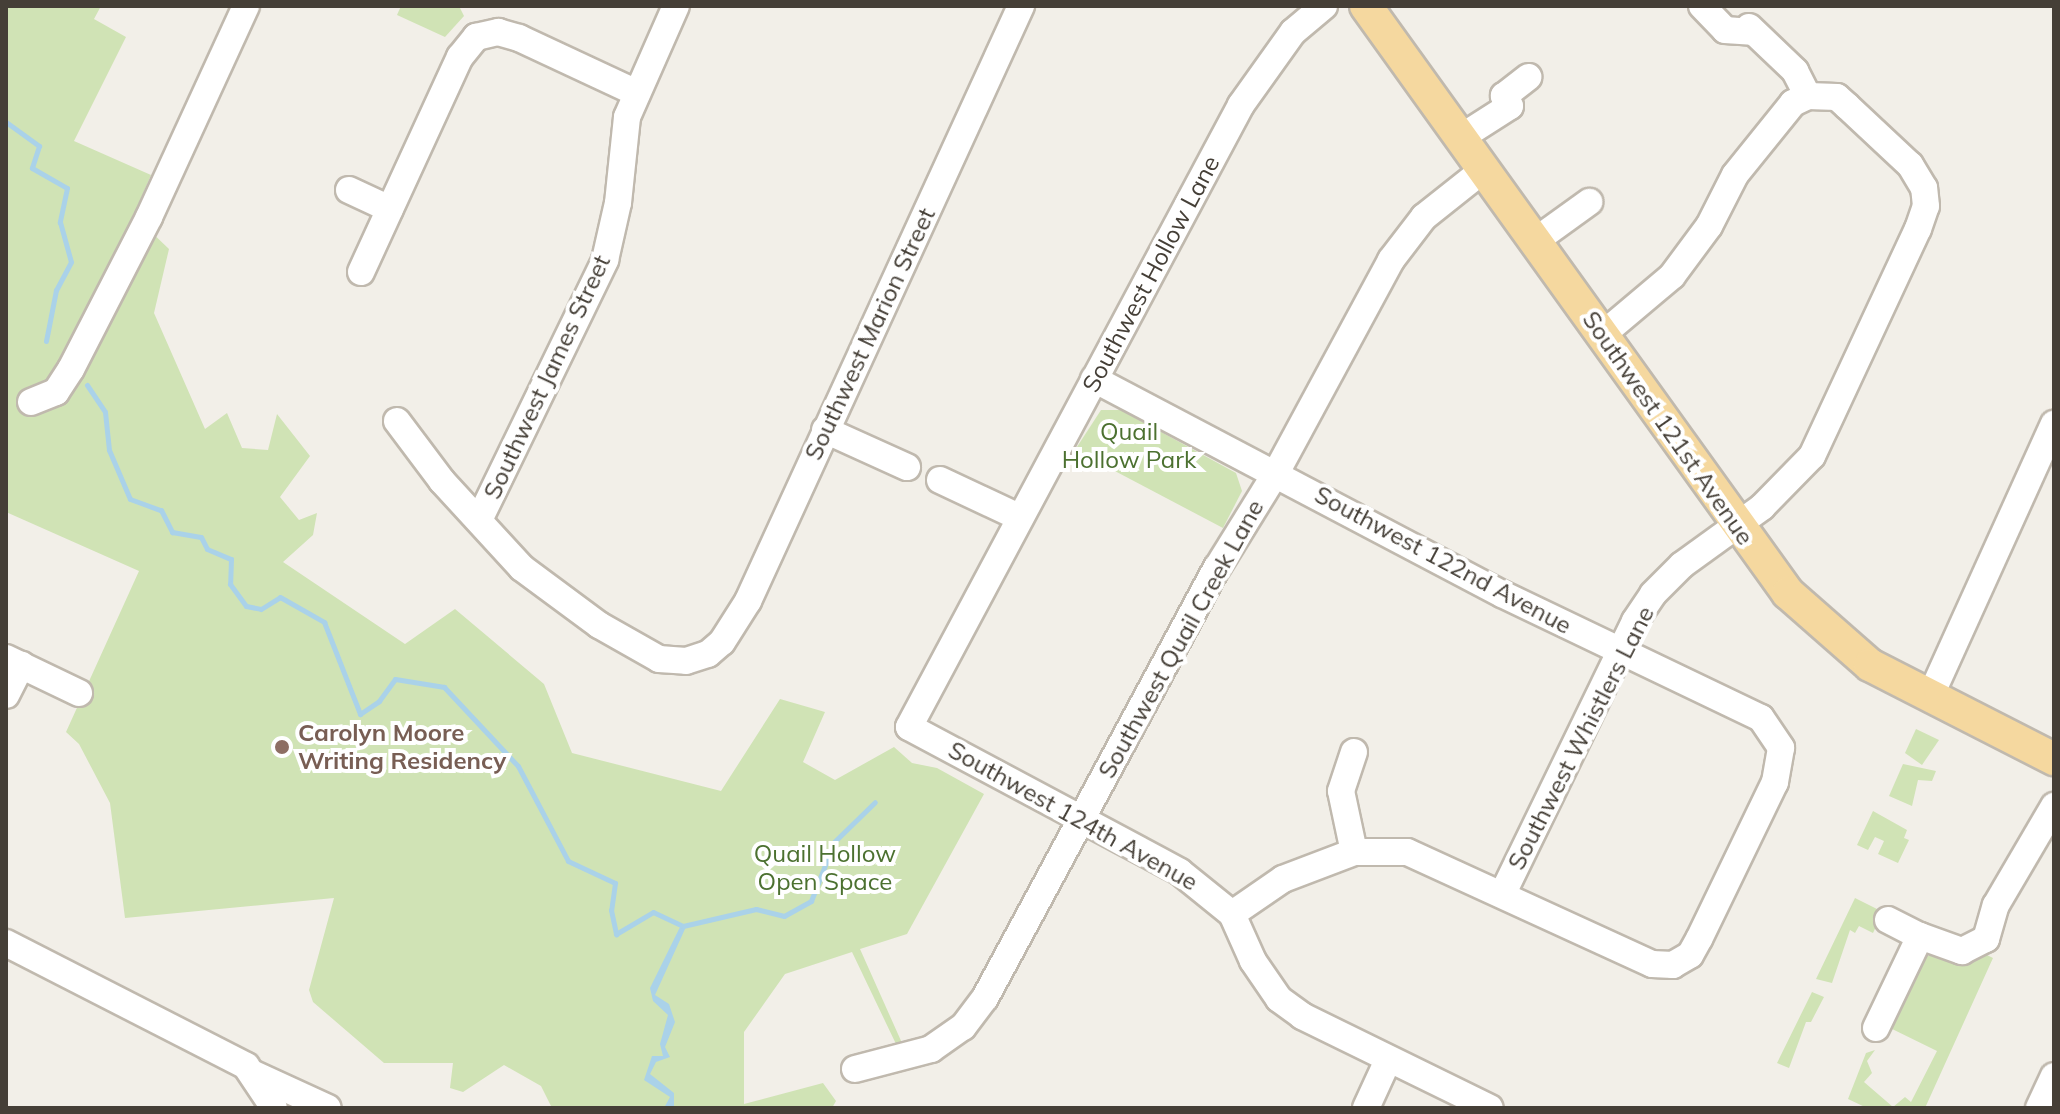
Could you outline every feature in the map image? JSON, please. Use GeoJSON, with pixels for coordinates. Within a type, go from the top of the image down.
{"type":"FeatureCollection","features":[{"type":"Feature","properties":{"kind":"main road","name":"Southwest 121st Avenue"},"geometry":{"type":"LineString","coordinates":[[1366,6],[1737,528],[1827,632],[1870,665],[2054,759]]}},
{"type":"Feature","properties":{"kind":"street"},"geometry":{"type":"LineString","coordinates":[[31,402],[56,392],[71,369],[149,217],[246,6]]}},
{"type":"Feature","properties":{"kind":"street","name":"Southwest James Street"},"geometry":{"type":"LineString","coordinates":[[480,518],[605,260],[618,203],[627,117],[676,6]]}},
{"type":"Feature","properties":{"kind":"street","name":"Southwest Marion Street"},"geometry":{"type":"LineString","coordinates":[[480,518],[522,568],[629,645],[659,659],[686,661],[708,654],[722,642],[748,601],[1021,6]]}},
{"type":"Feature","properties":{"kind":"street","name":"Southwest Hollow Lane"},"geometry":{"type":"LineString","coordinates":[[909,727],[1241,105],[1293,32],[1324,6]]}},
{"type":"Feature","properties":{"kind":"street"},"geometry":{"type":"LineString","coordinates":[[1602,335],[1672,276],[1709,226],[1735,175],[1793,103],[1808,96],[1795,71],[1750,30],[1725,30],[1702,6]]}},
{"type":"Feature","properties":{"kind":"street"},"geometry":{"type":"LineString","coordinates":[[361,272],[460,57],[476,37],[498,32],[519,38],[637,93]]}},
{"type":"Feature","properties":{"kind":"street"},"geometry":{"type":"LineString","coordinates":[[1460,138],[1510,106],[1504,96],[1528,77]]}},
{"type":"Feature","properties":{"kind":"street","name":"Southwest Whistlers Lane"},"geometry":{"type":"LineString","coordinates":[[1503,893],[1620,651],[1653,594],[1682,565],[1737,528],[1796,477],[1812,456],[1926,206],[1924,188],[1910,165],[1847,106],[1837,97],[1808,96]]}},
{"type":"Feature","properties":{"kind":"street","name":"Southwest Quail Creek Lane"},"geometry":{"type":"LineString","coordinates":[[855,1069],[931,1049],[963,1027],[985,998],[1217,568],[1276,473],[1406,237],[1483,170]]}},
{"type":"Feature","properties":{"kind":"street"},"geometry":{"type":"LineString","coordinates":[[349,190],[390,209]]}},
{"type":"Feature","properties":{"kind":"street"},"geometry":{"type":"LineString","coordinates":[[1535,241],[1589,202]]}},
{"type":"Feature","properties":{"kind":"street","name":"Southwest 122nd Avenue"},"geometry":{"type":"LineString","coordinates":[[1094,379],[1620,651],[1761,718],[1781,748],[1775,782],[1699,939],[1690,955],[1673,965],[1652,964],[1503,893]]}},
{"type":"Feature","properties":{"kind":"street"},"geometry":{"type":"LineString","coordinates":[[397,421],[442,481],[480,518]]}},
{"type":"Feature","properties":{"kind":"street"},"geometry":{"type":"LineString","coordinates":[[1930,697],[2054,424]]}},
{"type":"Feature","properties":{"kind":"street"},"geometry":{"type":"LineString","coordinates":[[825,430],[907,467]]}},
{"type":"Feature","properties":{"kind":"street"},"geometry":{"type":"LineString","coordinates":[[940,480],[1019,517]]}},
{"type":"Feature","properties":{"kind":"street"},"geometry":{"type":"LineString","coordinates":[[6,695],[13,662],[79,693]]}},
{"type":"Feature","properties":{"kind":"street","name":"Southwest 124th Avenue"},"geometry":{"type":"LineString","coordinates":[[909,727],[1180,872],[1232,914],[1253,961],[1279,999],[1388,1060],[1490,1108]]}},
{"type":"Feature","properties":{"kind":"street"},"geometry":{"type":"LineString","coordinates":[[1354,752],[1341,791],[1354,852]]}},
{"type":"Feature","properties":{"kind":"street"},"geometry":{"type":"LineString","coordinates":[[1888,920],[1962,951],[1986,939],[1996,905],[2054,806]]}},
{"type":"Feature","properties":{"kind":"street"},"geometry":{"type":"LineString","coordinates":[[1232,914],[1283,879],[1354,852],[1407,852],[1503,893]]}},
{"type":"Feature","properties":{"kind":"street"},"geometry":{"type":"LineString","coordinates":[[1876,1028],[1920,936]]}},
{"type":"Feature","properties":{"kind":"street"},"geometry":{"type":"LineString","coordinates":[[6,943],[254,1074],[328,1108]]}},
{"type":"Feature","properties":{"kind":"street"},"geometry":{"type":"LineString","coordinates":[[1366,1108],[1388,1060]]}},
{"type":"Feature","properties":{"kind":"street"},"geometry":{"type":"LineString","coordinates":[[254,1074],[274,1108]]}},
{"type":"Feature","properties":{"kind":"street"},"geometry":{"type":"LineString","coordinates":[[2039,1108],[2054,1076]]}},
{"type":"Feature","properties":{"kind":"green space","name":"Quail Hollow Open Space"},"geometry":{"type":"Polygon","coordinates":[[[6,6],[101,6],[94,19],[126,37],[74,141],[151,175],[90,317],[147,228],[169,249],[154,313],[205,429],[227,413],[242,448],[268,450],[277,414],[310,456],[280,497],[299,520],[317,513],[313,535],[283,562],[405,644],[455,609],[544,684],[572,753],[721,791],[780,699],[825,712],[803,762],[835,780],[894,747],[912,763],[937,768],[984,794],[907,934],[860,949],[902,1043],[896,1044],[852,952],[785,974],[744,1032],[744,1104],[823,1083],[836,1101],[832,1108],[552,1108],[541,1086],[504,1065],[463,1092],[450,1088],[453,1063],[384,1063],[313,1002],[309,990],[334,898],[125,918],[110,803],[79,744],[66,732],[139,571],[6,512],[6,6]]]}},
{"type":"Feature","properties":{"kind":"green space"},"geometry":{"type":"Polygon","coordinates":[[[401,6],[459,6],[464,16],[445,37],[397,15],[401,6]]]}},
{"type":"Feature","properties":{"kind":"green space","name":"Quail Hollow Park"},"geometry":{"type":"Polygon","coordinates":[[[1101,410],[1121,410],[1236,473],[1242,491],[1223,528],[1075,450],[1101,410]]]}},
{"type":"Feature","properties":{"kind":"green space"},"geometry":{"type":"Polygon","coordinates":[[[1916,729],[1939,740],[1922,765],[1905,753],[1916,729]]]}},
{"type":"Feature","properties":{"kind":"green space"},"geometry":{"type":"Polygon","coordinates":[[[1903,764],[1936,771],[1932,781],[1918,780],[1912,806],[1889,796],[1903,764]]]}},
{"type":"Feature","properties":{"kind":"green space"},"geometry":{"type":"Polygon","coordinates":[[[1873,811],[1907,830],[1904,838],[1909,840],[1898,863],[1878,854],[1884,841],[1875,837],[1868,850],[1857,845],[1873,811]]]}},
{"type":"Feature","properties":{"kind":"green space"},"geometry":{"type":"Polygon","coordinates":[[[1855,898],[1883,912],[1873,933],[1859,926],[1855,933],[1850,930],[1832,983],[1816,979],[1855,898]]]}},
{"type":"Feature","properties":{"kind":"green space"},"geometry":{"type":"Polygon","coordinates":[[[1981,952],[1993,958],[1925,1108],[1867,1108],[1848,1099],[1866,1053],[1875,1050],[1867,1061],[1872,1073],[1864,1082],[1893,1107],[1905,1097],[1911,1102],[1937,1051],[1886,1026],[1922,956],[1981,952]]]}},
{"type":"Feature","properties":{"kind":"green space"},"geometry":{"type":"Polygon","coordinates":[[[1812,992],[1824,997],[1811,1022],[1806,1022],[1789,1068],[1777,1063],[1812,992]]]}},
{"type":"Feature","properties":{"kind":"water"},"geometry":{"type":"Polygon","coordinates":[[[680,927],[685,929],[655,995],[669,1004],[675,1022],[665,1047],[670,1057],[656,1062],[650,1074],[674,1093],[674,1106],[664,1108],[670,1097],[644,1080],[652,1056],[663,1056],[660,1044],[668,1015],[653,1001],[650,988],[680,927]]]}},
{"type":"Feature","properties":{"kind":"waterway"},"geometry":{"type":"LineString","coordinates":[[6,122],[39,146],[32,168],[67,188],[60,222],[71,262],[56,290],[46,341]]}},
{"type":"Feature","properties":{"kind":"waterway"},"geometry":{"type":"LineString","coordinates":[[87,385],[105,412],[109,450],[130,499],[161,510],[172,532],[201,537],[207,549],[231,559],[230,584],[246,606],[261,609],[280,597],[324,622],[360,714],[379,701],[395,679],[444,687],[518,766],[568,861],[615,883],[611,910],[616,934],[653,912],[683,926],[756,909],[784,916],[811,901],[834,842],[875,802]]}},
{"type":"Feature","properties":{"kind":"place","name":"Carolyn Moore Writing Residency"},"geometry":{"type":"Point","coordinates":[282,747]}}]}
